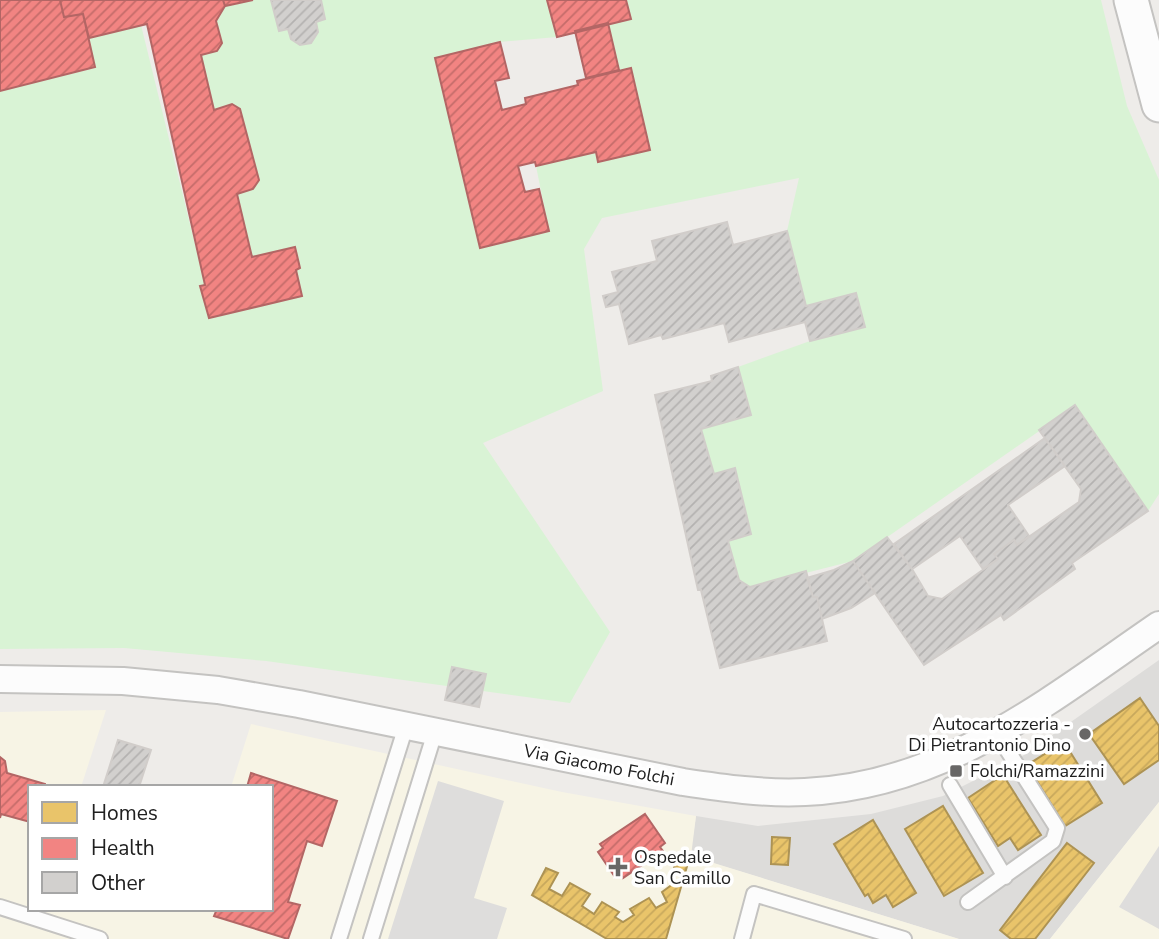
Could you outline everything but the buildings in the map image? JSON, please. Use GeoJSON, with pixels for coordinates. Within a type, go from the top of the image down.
{"type":"FeatureCollection","features":[{"type":"Feature","properties":{"kind":"street"},"geometry":{"type":"LineString","coordinates":[[1131,0],[1159,105]]}},
{"type":"Feature","properties":{"kind":"street","name":"Via Giacomo Folchi"},"geometry":{"type":"LineString","coordinates":[[0,679],[174,684],[253,695],[683,782],[786,792],[831,789],[911,773],[960,754],[997,734],[1159,625]]}},
{"type":"Feature","properties":{"kind":"lane"},"geometry":{"type":"LineString","coordinates":[[339,939],[406,726]]}},
{"type":"Feature","properties":{"kind":"lane"},"geometry":{"type":"LineString","coordinates":[[371,939],[435,732]]}},
{"type":"Feature","properties":{"kind":"lane"},"geometry":{"type":"LineString","coordinates":[[968,902],[1053,841],[1057,828],[997,734]]}},
{"type":"Feature","properties":{"kind":"lane"},"geometry":{"type":"LineString","coordinates":[[950,785],[1005,877]]}},
{"type":"Feature","properties":{"kind":"lane"},"geometry":{"type":"LineString","coordinates":[[742,939],[754,894],[904,939]]}},
{"type":"Feature","properties":{"kind":"lane"},"geometry":{"type":"LineString","coordinates":[[0,907],[100,939]]}},
{"type":"Feature","properties":{"kind":"shaded area"},"geometry":{"type":"Polygon","coordinates":[[[1159,660],[1159,802],[1050,939],[959,939],[690,856],[696,816],[758,826],[871,814],[943,796],[1021,757],[1159,660]]]}},
{"type":"Feature","properties":{"kind":"shaded area"},"geometry":{"type":"Polygon","coordinates":[[[106,710],[82,785],[28,785],[28,911],[273,911],[273,785],[232,785],[251,724],[562,792],[696,816],[691,856],[959,939],[0,939],[0,712],[106,710]]]}},
{"type":"Feature","properties":{"kind":"shaded area"},"geometry":{"type":"Polygon","coordinates":[[[438,781],[504,801],[474,898],[507,908],[497,939],[388,939],[438,781]]]}},
{"type":"Feature","properties":{"kind":"shaded area"},"geometry":{"type":"Polygon","coordinates":[[[1159,802],[1159,939],[1050,939],[1159,802]]]}},
{"type":"Feature","properties":{"kind":"shaded area"},"geometry":{"type":"Polygon","coordinates":[[[1159,846],[1159,929],[1119,907],[1159,846]]]}},
{"type":"Feature","properties":{"kind":"green space"},"geometry":{"type":"Polygon","coordinates":[[[253,0],[271,0],[279,31],[288,29],[291,39],[300,45],[311,43],[318,32],[316,22],[325,19],[321,0],[547,0],[557,37],[500,42],[435,58],[481,248],[549,231],[536,166],[596,152],[599,162],[650,150],[631,68],[619,70],[608,23],[631,19],[626,0],[1101,0],[1127,106],[1159,180],[1159,494],[1148,511],[1075,406],[853,561],[750,587],[739,580],[728,541],[751,534],[735,468],[714,474],[701,429],[751,415],[738,367],[810,341],[806,306],[787,231],[799,178],[602,218],[584,249],[603,391],[483,443],[610,632],[570,703],[266,661],[124,648],[0,649],[0,91],[95,68],[89,38],[141,25],[205,285],[200,287],[208,317],[302,296],[296,270],[300,268],[295,247],[252,257],[237,194],[253,189],[259,180],[240,109],[232,104],[214,110],[201,55],[222,43],[216,21],[225,6],[253,0]]]}},
{"type":"Feature","properties":{"kind":"place","name":"Autocartozzeria - Di Pietrantonio Dino"},"geometry":{"type":"Point","coordinates":[1085,734]}},
{"type":"Feature","properties":{"kind":"place","name":"Folchi/Ramazzini"},"geometry":{"type":"Point","coordinates":[956,771]}},
{"type":"Feature","properties":{"kind":"place","name":"Ospedale San Camillo"},"geometry":{"type":"Point","coordinates":[618,867]}}]}
